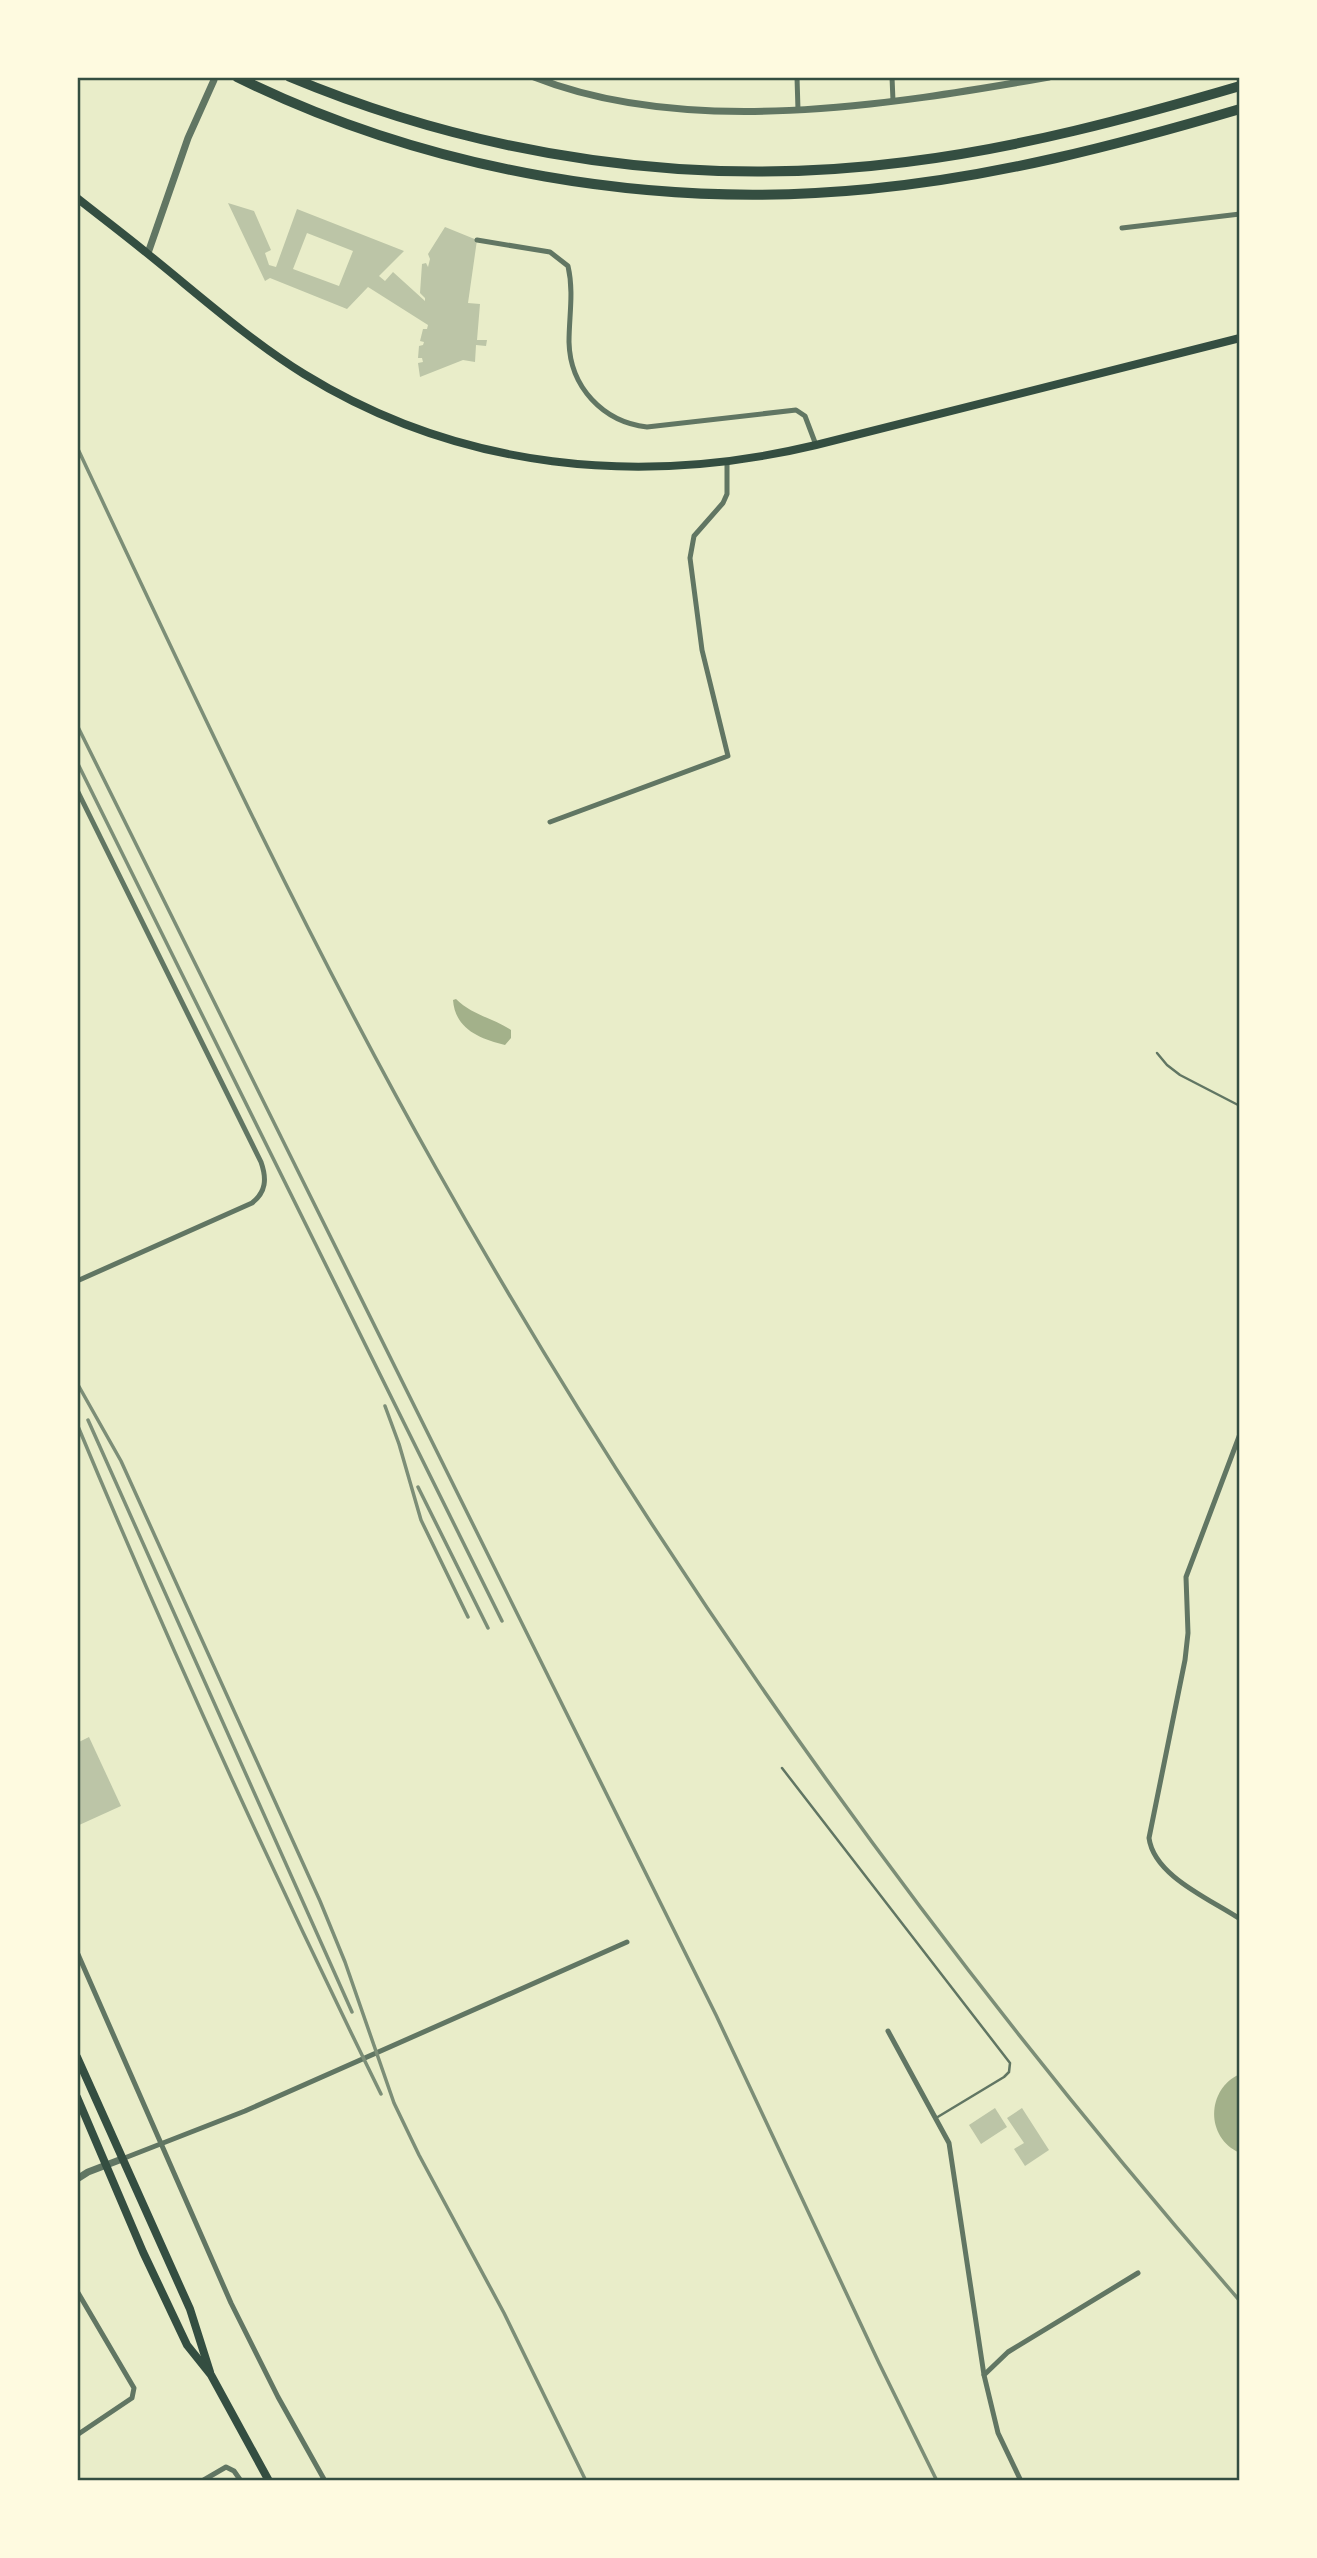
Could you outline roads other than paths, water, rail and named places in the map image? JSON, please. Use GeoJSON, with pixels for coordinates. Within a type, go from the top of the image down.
{"type":"FeatureCollection","features":[{"type":"Feature","properties":{"kind":"highway"},"geometry":{"type":"LineString","coordinates":[[237,77],[319,113],[447,154],[581,181],[688,192],[824,192],[945,180],[1075,154],[1240,109]]}},
{"type":"Feature","properties":{"kind":"highway"},"geometry":{"type":"LineString","coordinates":[[290,77],[414,122],[530,150],[657,168],[742,172],[828,169],[944,157],[1072,131],[1240,86]]}},
{"type":"Feature","properties":{"kind":"main road"},"geometry":{"type":"LineString","coordinates":[[77,198],[259,343],[303,373],[363,406],[435,435],[514,455],[582,465],[672,467],[727,463],[816,445],[1240,338]]}},
{"type":"Feature","properties":{"kind":"main road"},"geometry":{"type":"LineString","coordinates":[[77,2057],[190,2309],[211,2375]]}},
{"type":"Feature","properties":{"kind":"main road"},"geometry":{"type":"LineString","coordinates":[[77,2097],[187,2345],[211,2375],[270,2481]]}},
{"type":"Feature","properties":{"kind":"street"},"geometry":{"type":"LineString","coordinates":[[534,77],[590,95],[652,106],[722,110],[798,110],[893,102],[1049,77]]}},
{"type":"Feature","properties":{"kind":"street"},"geometry":{"type":"LineString","coordinates":[[797,77],[798,110]]}},
{"type":"Feature","properties":{"kind":"street"},"geometry":{"type":"LineString","coordinates":[[892,77],[893,102]]}},
{"type":"Feature","properties":{"kind":"street"},"geometry":{"type":"LineString","coordinates":[[148,253],[188,138],[214,80]]}},
{"type":"Feature","properties":{"kind":"street"},"geometry":{"type":"LineString","coordinates":[[1122,228],[1240,214]]}},
{"type":"Feature","properties":{"kind":"street"},"geometry":{"type":"LineString","coordinates":[[477,240],[550,252],[568,266],[572,289],[569,341],[572,361],[585,393],[611,415],[632,425],[647,427],[796,410],[805,416],[816,445]]}},
{"type":"Feature","properties":{"kind":"street"},"geometry":{"type":"LineString","coordinates":[[551,822],[728,755],[702,650],[690,558],[694,536],[723,503],[727,494],[727,463]]}},
{"type":"Feature","properties":{"kind":"street"},"geometry":{"type":"LineString","coordinates":[[77,790],[265,1172],[264,1186],[252,1203],[77,1281]]}},
{"type":"Feature","properties":{"kind":"street"},"geometry":{"type":"LineString","coordinates":[[1240,1434],[1186,1577],[1188,1633],[1185,1660],[1149,1838],[1156,1859],[1167,1872],[1240,1919]]}},
{"type":"Feature","properties":{"kind":"street"},"geometry":{"type":"LineString","coordinates":[[77,2179],[106,2165],[246,2111],[468,2010],[627,1942]]}},
{"type":"Feature","properties":{"kind":"street"},"geometry":{"type":"LineString","coordinates":[[77,1952],[231,2303],[278,2397],[325,2481]]}},
{"type":"Feature","properties":{"kind":"street"},"geometry":{"type":"LineString","coordinates":[[888,2031],[949,2143],[984,2375],[998,2434],[1021,2481]]}},
{"type":"Feature","properties":{"kind":"street"},"geometry":{"type":"LineString","coordinates":[[984,2375],[1008,2352],[1138,2273]]}},
{"type":"Feature","properties":{"kind":"street"},"geometry":{"type":"LineString","coordinates":[[77,2291],[134,2388],[132,2398],[77,2435]]}},
{"type":"Feature","properties":{"kind":"street"},"geometry":{"type":"LineString","coordinates":[[202,2481],[226,2467],[234,2471],[241,2481]]}},
{"type":"Feature","properties":{"kind":"lane"},"geometry":{"type":"LineString","coordinates":[[1157,1053],[1180,1075],[1240,1106]]}},
{"type":"Feature","properties":{"kind":"lane"},"geometry":{"type":"LineString","coordinates":[[782,1768],[1010,2063],[1009,2072],[1004,2077],[936,2118]]}},
{"type":"Feature","properties":{"kind":"railway"},"geometry":{"type":"LineString","coordinates":[[77,447],[250,811],[340,991],[436,1168],[523,1319],[615,1467],[710,1612],[809,1755],[912,1895],[1018,2033],[1127,2168],[1240,2301]]}},
{"type":"Feature","properties":{"kind":"railway"},"geometry":{"type":"LineString","coordinates":[[77,725],[716,2015],[937,2481]]}},
{"type":"Feature","properties":{"kind":"railway"},"geometry":{"type":"LineString","coordinates":[[77,762],[502,1621]]}},
{"type":"Feature","properties":{"kind":"railway"},"geometry":{"type":"LineString","coordinates":[[77,1383],[121,1461],[320,1901],[345,1962],[394,2103],[504,2313],[586,2481]]}},
{"type":"Feature","properties":{"kind":"railway"},"geometry":{"type":"LineString","coordinates":[[385,1406],[421,1520],[468,1617]]}},
{"type":"Feature","properties":{"kind":"railway"},"geometry":{"type":"LineString","coordinates":[[88,1420],[352,2012]]}},
{"type":"Feature","properties":{"kind":"railway"},"geometry":{"type":"LineString","coordinates":[[77,1424],[224,1761],[381,2094]]}},
{"type":"Feature","properties":{"kind":"railway"},"geometry":{"type":"LineString","coordinates":[[418,1487],[488,1628]]}}]}
